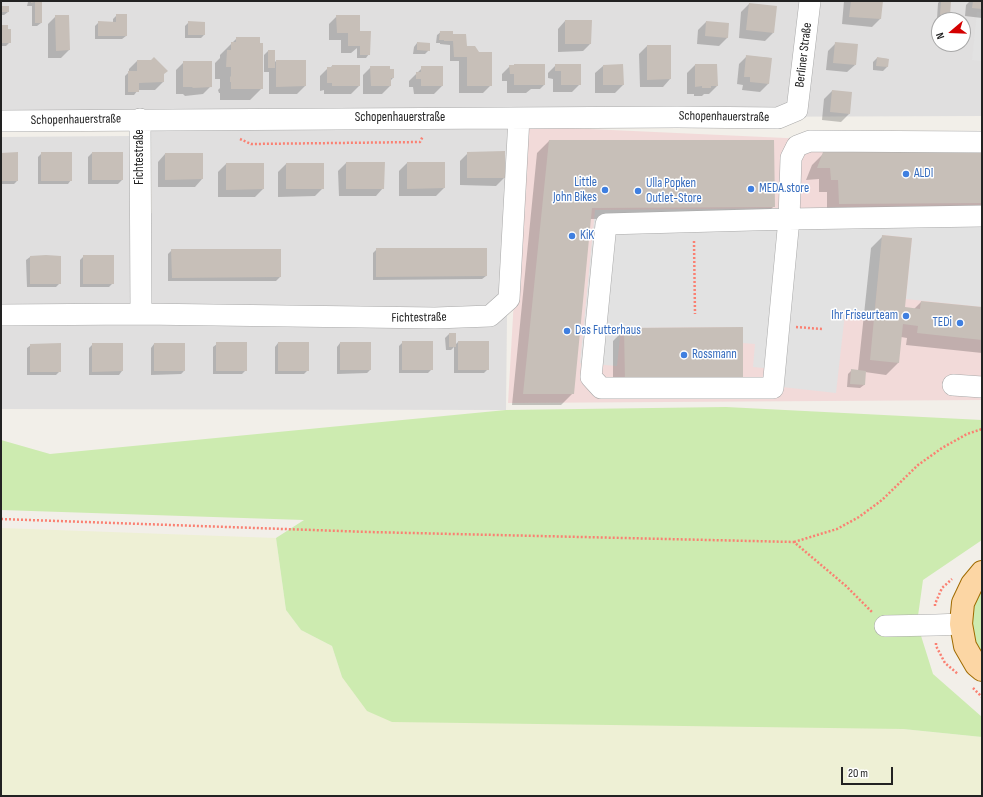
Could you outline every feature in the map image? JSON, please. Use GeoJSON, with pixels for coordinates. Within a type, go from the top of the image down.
{"type":"FeatureCollection","features":[{"type":"Feature","properties":{"kind":"main road"},"geometry":{"type":"LineString","coordinates":[[982,572],[972,584],[963,603],[961,624],[965,646],[976,665],[982,670]]}},
{"type":"Feature","properties":{"kind":"street","name":"Berliner Straße"},"geometry":{"type":"LineString","coordinates":[[798,110],[810,1]]}},
{"type":"Feature","properties":{"kind":"street","name":"Schopenhauerstraße"},"geometry":{"type":"LineString","coordinates":[[1,121],[677,117],[778,118],[798,110]]}},
{"type":"Feature","properties":{"kind":"street","name":"Fichtestraße"},"geometry":{"type":"LineString","coordinates":[[1,315],[141,314],[384,318],[490,316],[509,299],[519,118]]}},
{"type":"Feature","properties":{"kind":"street","name":"Fichtestraße"},"geometry":{"type":"LineString","coordinates":[[140,120],[141,314]]}},
{"type":"Feature","properties":{"kind":"street"},"geometry":{"type":"LineString","coordinates":[[982,142],[810,141],[797,146],[791,158],[789,219],[773,388],[601,388],[591,377],[606,224],[693,221],[789,219],[982,216]]}},
{"type":"Feature","properties":{"kind":"street"},"geometry":{"type":"LineString","coordinates":[[953,385],[982,387]]}},
{"type":"Feature","properties":{"kind":"street"},"geometry":{"type":"LineString","coordinates":[[885,626],[961,624]]}},
{"type":"Feature","properties":{"kind":"path"},"geometry":{"type":"LineString","coordinates":[[693,221],[695,314]]}},
{"type":"Feature","properties":{"kind":"path"},"geometry":{"type":"LineString","coordinates":[[779,325],[822,329]]}},
{"type":"Feature","properties":{"kind":"path"},"geometry":{"type":"LineString","coordinates":[[1,519],[369,532],[794,542],[837,528],[859,517],[882,500],[918,465],[942,448],[967,434],[982,429]]}},
{"type":"Feature","properties":{"kind":"path"},"geometry":{"type":"LineString","coordinates":[[794,542],[846,586],[885,626]]}},
{"type":"Feature","properties":{"kind":"shaded area"},"geometry":{"type":"Polygon","coordinates":[[[1,1],[982,1],[982,116],[140,119],[1,121],[1,1]]]}},
{"type":"Feature","properties":{"kind":"shaded area"},"geometry":{"type":"Polygon","coordinates":[[[977,12],[982,13],[982,61],[972,60],[977,12]]]}},
{"type":"Feature","properties":{"kind":"shaded area"},"geometry":{"type":"Polygon","coordinates":[[[524,126],[982,147],[982,400],[508,403],[524,126]]]}},
{"type":"Feature","properties":{"kind":"shaded area"},"geometry":{"type":"Polygon","coordinates":[[[509,127],[506,410],[1,409],[1,137],[131,136],[133,213],[152,213],[151,130],[509,127]]]}},
{"type":"Feature","properties":{"kind":"shaded area"},"geometry":{"type":"Polygon","coordinates":[[[982,206],[982,307],[906,299],[912,238],[883,235],[874,316],[845,313],[836,393],[773,386],[774,369],[753,367],[755,344],[743,343],[742,327],[621,328],[617,366],[580,363],[595,210],[982,206]]]}},
{"type":"Feature","properties":{"kind":"green space"},"geometry":{"type":"Polygon","coordinates":[[[726,407],[982,420],[982,540],[923,580],[917,623],[933,674],[982,717],[982,737],[903,729],[392,722],[367,711],[342,677],[332,646],[301,630],[286,610],[276,538],[304,520],[1,510],[1,440],[50,454],[506,410],[726,407]]]}},
{"type":"Feature","properties":{"kind":"green space"},"geometry":{"type":"Polygon","coordinates":[[[1,528],[276,538],[286,610],[301,630],[332,646],[342,677],[982,737],[982,796],[1,796],[1,528]]]}},
{"type":"Feature","properties":{"kind":"green space"},"geometry":{"type":"Polygon","coordinates":[[[982,586],[982,660],[975,647],[970,611],[982,586]]]}},
{"type":"Feature","properties":{"kind":"building"},"geometry":{"type":"Polygon","coordinates":[[[31,1],[42,1],[42,23],[35,23],[35,2],[31,3],[31,1]]]}},
{"type":"Feature","properties":{"kind":"building"},"geometry":{"type":"Polygon","coordinates":[[[851,1],[883,1],[881,19],[849,17],[851,1]]]}},
{"type":"Feature","properties":{"kind":"building"},"geometry":{"type":"Polygon","coordinates":[[[941,1],[951,1],[950,12],[940,12],[941,1]]]}},
{"type":"Feature","properties":{"kind":"building"},"geometry":{"type":"Polygon","coordinates":[[[973,1],[982,1],[982,9],[972,8],[973,1]]]}},
{"type":"Feature","properties":{"kind":"building"},"geometry":{"type":"Polygon","coordinates":[[[749,3],[777,6],[774,33],[746,30],[749,3]]]}},
{"type":"Feature","properties":{"kind":"building"},"geometry":{"type":"Polygon","coordinates":[[[1,6],[9,6],[9,12],[1,12],[1,6]]]}},
{"type":"Feature","properties":{"kind":"building"},"geometry":{"type":"Polygon","coordinates":[[[116,14],[127,14],[127,36],[98,36],[98,21],[116,22],[116,14]]]}},
{"type":"Feature","properties":{"kind":"building"},"geometry":{"type":"Polygon","coordinates":[[[55,15],[69,15],[70,50],[56,51],[55,15]]]}},
{"type":"Feature","properties":{"kind":"building"},"geometry":{"type":"Polygon","coordinates":[[[336,15],[360,15],[360,31],[371,31],[370,55],[360,55],[360,46],[348,46],[348,33],[337,33],[336,15]]]}},
{"type":"Feature","properties":{"kind":"building"},"geometry":{"type":"Polygon","coordinates":[[[565,20],[592,20],[591,44],[565,44],[565,20]]]}},
{"type":"Feature","properties":{"kind":"building"},"geometry":{"type":"Polygon","coordinates":[[[188,21],[205,22],[205,35],[188,35],[188,21]]]}},
{"type":"Feature","properties":{"kind":"building"},"geometry":{"type":"Polygon","coordinates":[[[706,21],[729,23],[728,38],[705,36],[706,21]]]}},
{"type":"Feature","properties":{"kind":"building"},"geometry":{"type":"Polygon","coordinates":[[[1,25],[8,25],[8,29],[11,29],[11,43],[1,43],[1,25]]]}},
{"type":"Feature","properties":{"kind":"building"},"geometry":{"type":"Polygon","coordinates":[[[440,31],[453,31],[453,34],[466,34],[467,46],[475,46],[479,52],[492,52],[492,86],[467,86],[467,57],[454,57],[453,41],[439,40],[440,31]]]}},
{"type":"Feature","properties":{"kind":"building"},"geometry":{"type":"Polygon","coordinates":[[[236,37],[260,37],[260,43],[263,43],[263,89],[231,89],[231,67],[226,67],[227,50],[231,50],[231,42],[236,42],[236,37]]]}},
{"type":"Feature","properties":{"kind":"building"},"geometry":{"type":"Polygon","coordinates":[[[417,42],[430,43],[430,51],[417,50],[417,42]]]}},
{"type":"Feature","properties":{"kind":"building"},"geometry":{"type":"Polygon","coordinates":[[[835,42],[858,44],[856,65],[833,63],[835,42]]]}},
{"type":"Feature","properties":{"kind":"building"},"geometry":{"type":"Polygon","coordinates":[[[647,45],[671,45],[671,79],[647,80],[647,45]]]}},
{"type":"Feature","properties":{"kind":"building"},"geometry":{"type":"Polygon","coordinates":[[[268,50],[275,50],[275,68],[268,68],[268,50]]]}},
{"type":"Feature","properties":{"kind":"building"},"geometry":{"type":"Polygon","coordinates":[[[746,55],[772,58],[769,84],[750,82],[750,77],[744,77],[746,55]]]}},
{"type":"Feature","properties":{"kind":"building"},"geometry":{"type":"Polygon","coordinates":[[[154,57],[168,71],[164,74],[164,82],[139,83],[139,92],[128,92],[128,71],[137,71],[137,60],[151,60],[154,57]]]}},
{"type":"Feature","properties":{"kind":"building"},"geometry":{"type":"Polygon","coordinates":[[[877,57],[889,59],[888,67],[876,66],[877,57]]]}},
{"type":"Feature","properties":{"kind":"building"},"geometry":{"type":"Polygon","coordinates":[[[276,60],[306,60],[306,86],[276,87],[276,60]]]}},
{"type":"Feature","properties":{"kind":"building"},"geometry":{"type":"Polygon","coordinates":[[[183,61],[212,61],[212,87],[183,87],[183,61]]]}},
{"type":"Feature","properties":{"kind":"building"},"geometry":{"type":"Polygon","coordinates":[[[545,64],[545,85],[514,85],[514,74],[510,74],[509,65],[545,64]]]}},
{"type":"Feature","properties":{"kind":"building"},"geometry":{"type":"Polygon","coordinates":[[[555,64],[581,64],[581,85],[561,85],[561,71],[555,71],[555,64]]]}},
{"type":"Feature","properties":{"kind":"building"},"geometry":{"type":"Polygon","coordinates":[[[623,64],[624,85],[603,85],[603,65],[623,64]]]}},
{"type":"Feature","properties":{"kind":"building"},"geometry":{"type":"Polygon","coordinates":[[[695,64],[717,64],[718,86],[711,86],[711,88],[702,88],[702,86],[695,87],[695,64]]]}},
{"type":"Feature","properties":{"kind":"building"},"geometry":{"type":"Polygon","coordinates":[[[332,65],[360,65],[360,86],[332,86],[332,83],[327,83],[327,67],[332,67],[332,65]]]}},
{"type":"Feature","properties":{"kind":"building"},"geometry":{"type":"Polygon","coordinates":[[[370,66],[390,66],[390,69],[394,69],[394,78],[391,78],[391,86],[371,86],[370,66]]]}},
{"type":"Feature","properties":{"kind":"building"},"geometry":{"type":"Polygon","coordinates":[[[421,66],[443,66],[443,86],[421,86],[421,79],[416,79],[416,72],[421,72],[421,66]]]}},
{"type":"Feature","properties":{"kind":"building"},"geometry":{"type":"Polygon","coordinates":[[[832,90],[852,92],[850,114],[830,112],[832,90]]]}},
{"type":"Feature","properties":{"kind":"building"},"geometry":{"type":"Polygon","coordinates":[[[549,140],[774,140],[775,207],[592,208],[574,394],[523,394],[549,140]]]}},
{"type":"Feature","properties":{"kind":"building"},"geometry":{"type":"Polygon","coordinates":[[[505,151],[505,178],[467,178],[467,152],[505,151]]]}},
{"type":"Feature","properties":{"kind":"building","name":"ALDI"},"geometry":{"type":"Polygon","coordinates":[[[982,151],[982,203],[839,204],[838,180],[831,180],[830,168],[817,168],[823,152],[982,151]]]}},
{"type":"Feature","properties":{"kind":"building"},"geometry":{"type":"Polygon","coordinates":[[[18,152],[18,181],[1,181],[1,153],[18,152]]]}},
{"type":"Feature","properties":{"kind":"building"},"geometry":{"type":"Polygon","coordinates":[[[41,152],[72,152],[72,181],[41,181],[41,152]]]}},
{"type":"Feature","properties":{"kind":"building"},"geometry":{"type":"Polygon","coordinates":[[[92,152],[123,152],[123,180],[92,180],[92,152]]]}},
{"type":"Feature","properties":{"kind":"building"},"geometry":{"type":"Polygon","coordinates":[[[165,153],[203,153],[203,179],[165,180],[165,153]]]}},
{"type":"Feature","properties":{"kind":"building"},"geometry":{"type":"Polygon","coordinates":[[[346,162],[385,162],[384,189],[346,189],[346,162]]]}},
{"type":"Feature","properties":{"kind":"building"},"geometry":{"type":"Polygon","coordinates":[[[407,162],[445,162],[445,188],[407,189],[407,162]]]}},
{"type":"Feature","properties":{"kind":"building"},"geometry":{"type":"Polygon","coordinates":[[[226,163],[264,163],[264,189],[226,190],[226,163]]]}},
{"type":"Feature","properties":{"kind":"building"},"geometry":{"type":"Polygon","coordinates":[[[286,163],[324,163],[324,189],[286,189],[286,163]]]}},
{"type":"Feature","properties":{"kind":"building"},"geometry":{"type":"Polygon","coordinates":[[[882,235],[912,238],[905,307],[920,309],[921,301],[982,307],[982,340],[917,333],[918,326],[903,324],[899,363],[870,360],[882,235]]]}},
{"type":"Feature","properties":{"kind":"building"},"geometry":{"type":"Polygon","coordinates":[[[376,248],[487,248],[487,276],[376,277],[376,248]]]}},
{"type":"Feature","properties":{"kind":"building"},"geometry":{"type":"Polygon","coordinates":[[[171,249],[281,249],[281,277],[172,278],[171,249]]]}},
{"type":"Feature","properties":{"kind":"building"},"geometry":{"type":"Polygon","coordinates":[[[83,255],[114,255],[114,284],[83,284],[83,255]]]}},
{"type":"Feature","properties":{"kind":"building"},"geometry":{"type":"Polygon","coordinates":[[[30,256],[61,256],[61,284],[30,284],[30,256]]]}},
{"type":"Feature","properties":{"kind":"building","name":"Rossmann"},"geometry":{"type":"Polygon","coordinates":[[[743,327],[743,381],[625,382],[624,328],[743,327]]]}},
{"type":"Feature","properties":{"kind":"building"},"geometry":{"type":"Polygon","coordinates":[[[449,333],[456,333],[456,347],[449,347],[449,333]]]}},
{"type":"Feature","properties":{"kind":"building"},"geometry":{"type":"Polygon","coordinates":[[[402,341],[433,341],[433,370],[402,370],[402,341]]]}},
{"type":"Feature","properties":{"kind":"building"},"geometry":{"type":"Polygon","coordinates":[[[458,341],[489,341],[489,370],[458,370],[458,341]]]}},
{"type":"Feature","properties":{"kind":"building"},"geometry":{"type":"Polygon","coordinates":[[[216,342],[247,342],[247,371],[216,371],[216,342]]]}},
{"type":"Feature","properties":{"kind":"building"},"geometry":{"type":"Polygon","coordinates":[[[278,342],[309,342],[309,371],[278,371],[278,342]]]}},
{"type":"Feature","properties":{"kind":"building"},"geometry":{"type":"Polygon","coordinates":[[[340,342],[371,342],[371,370],[340,370],[340,342]]]}},
{"type":"Feature","properties":{"kind":"building"},"geometry":{"type":"Polygon","coordinates":[[[61,343],[61,372],[30,372],[30,344],[61,343]]]}},
{"type":"Feature","properties":{"kind":"building"},"geometry":{"type":"Polygon","coordinates":[[[92,343],[123,343],[123,371],[92,372],[92,343]]]}},
{"type":"Feature","properties":{"kind":"building"},"geometry":{"type":"Polygon","coordinates":[[[154,343],[185,343],[185,371],[154,371],[154,343]]]}},
{"type":"Feature","properties":{"kind":"building"},"geometry":{"type":"Polygon","coordinates":[[[851,369],[866,371],[865,385],[850,384],[851,369]]]}},
{"type":"Feature","properties":{"kind":"place","name":"ALDI"},"geometry":{"type":"Point","coordinates":[906,174]}},
{"type":"Feature","properties":{"kind":"place","name":"MEDA.store"},"geometry":{"type":"Point","coordinates":[751,189]}},
{"type":"Feature","properties":{"kind":"place","name":"Little John Bikes"},"geometry":{"type":"Point","coordinates":[605,190]}},
{"type":"Feature","properties":{"kind":"place","name":"Ulla Popken Outlet-Store"},"geometry":{"type":"Point","coordinates":[638,191]}},
{"type":"Feature","properties":{"kind":"place","name":"KiK"},"geometry":{"type":"Point","coordinates":[572,236]}},
{"type":"Feature","properties":{"kind":"place","name":"Ihr Friseurteam"},"geometry":{"type":"Point","coordinates":[906,316]}},
{"type":"Feature","properties":{"kind":"place","name":"TEDi"},"geometry":{"type":"Point","coordinates":[960,323]}},
{"type":"Feature","properties":{"kind":"place","name":"Das Futterhaus"},"geometry":{"type":"Point","coordinates":[567,331]}},
{"type":"Feature","properties":{"kind":"place","name":"Rossmann"},"geometry":{"type":"Point","coordinates":[684,355]}}]}
